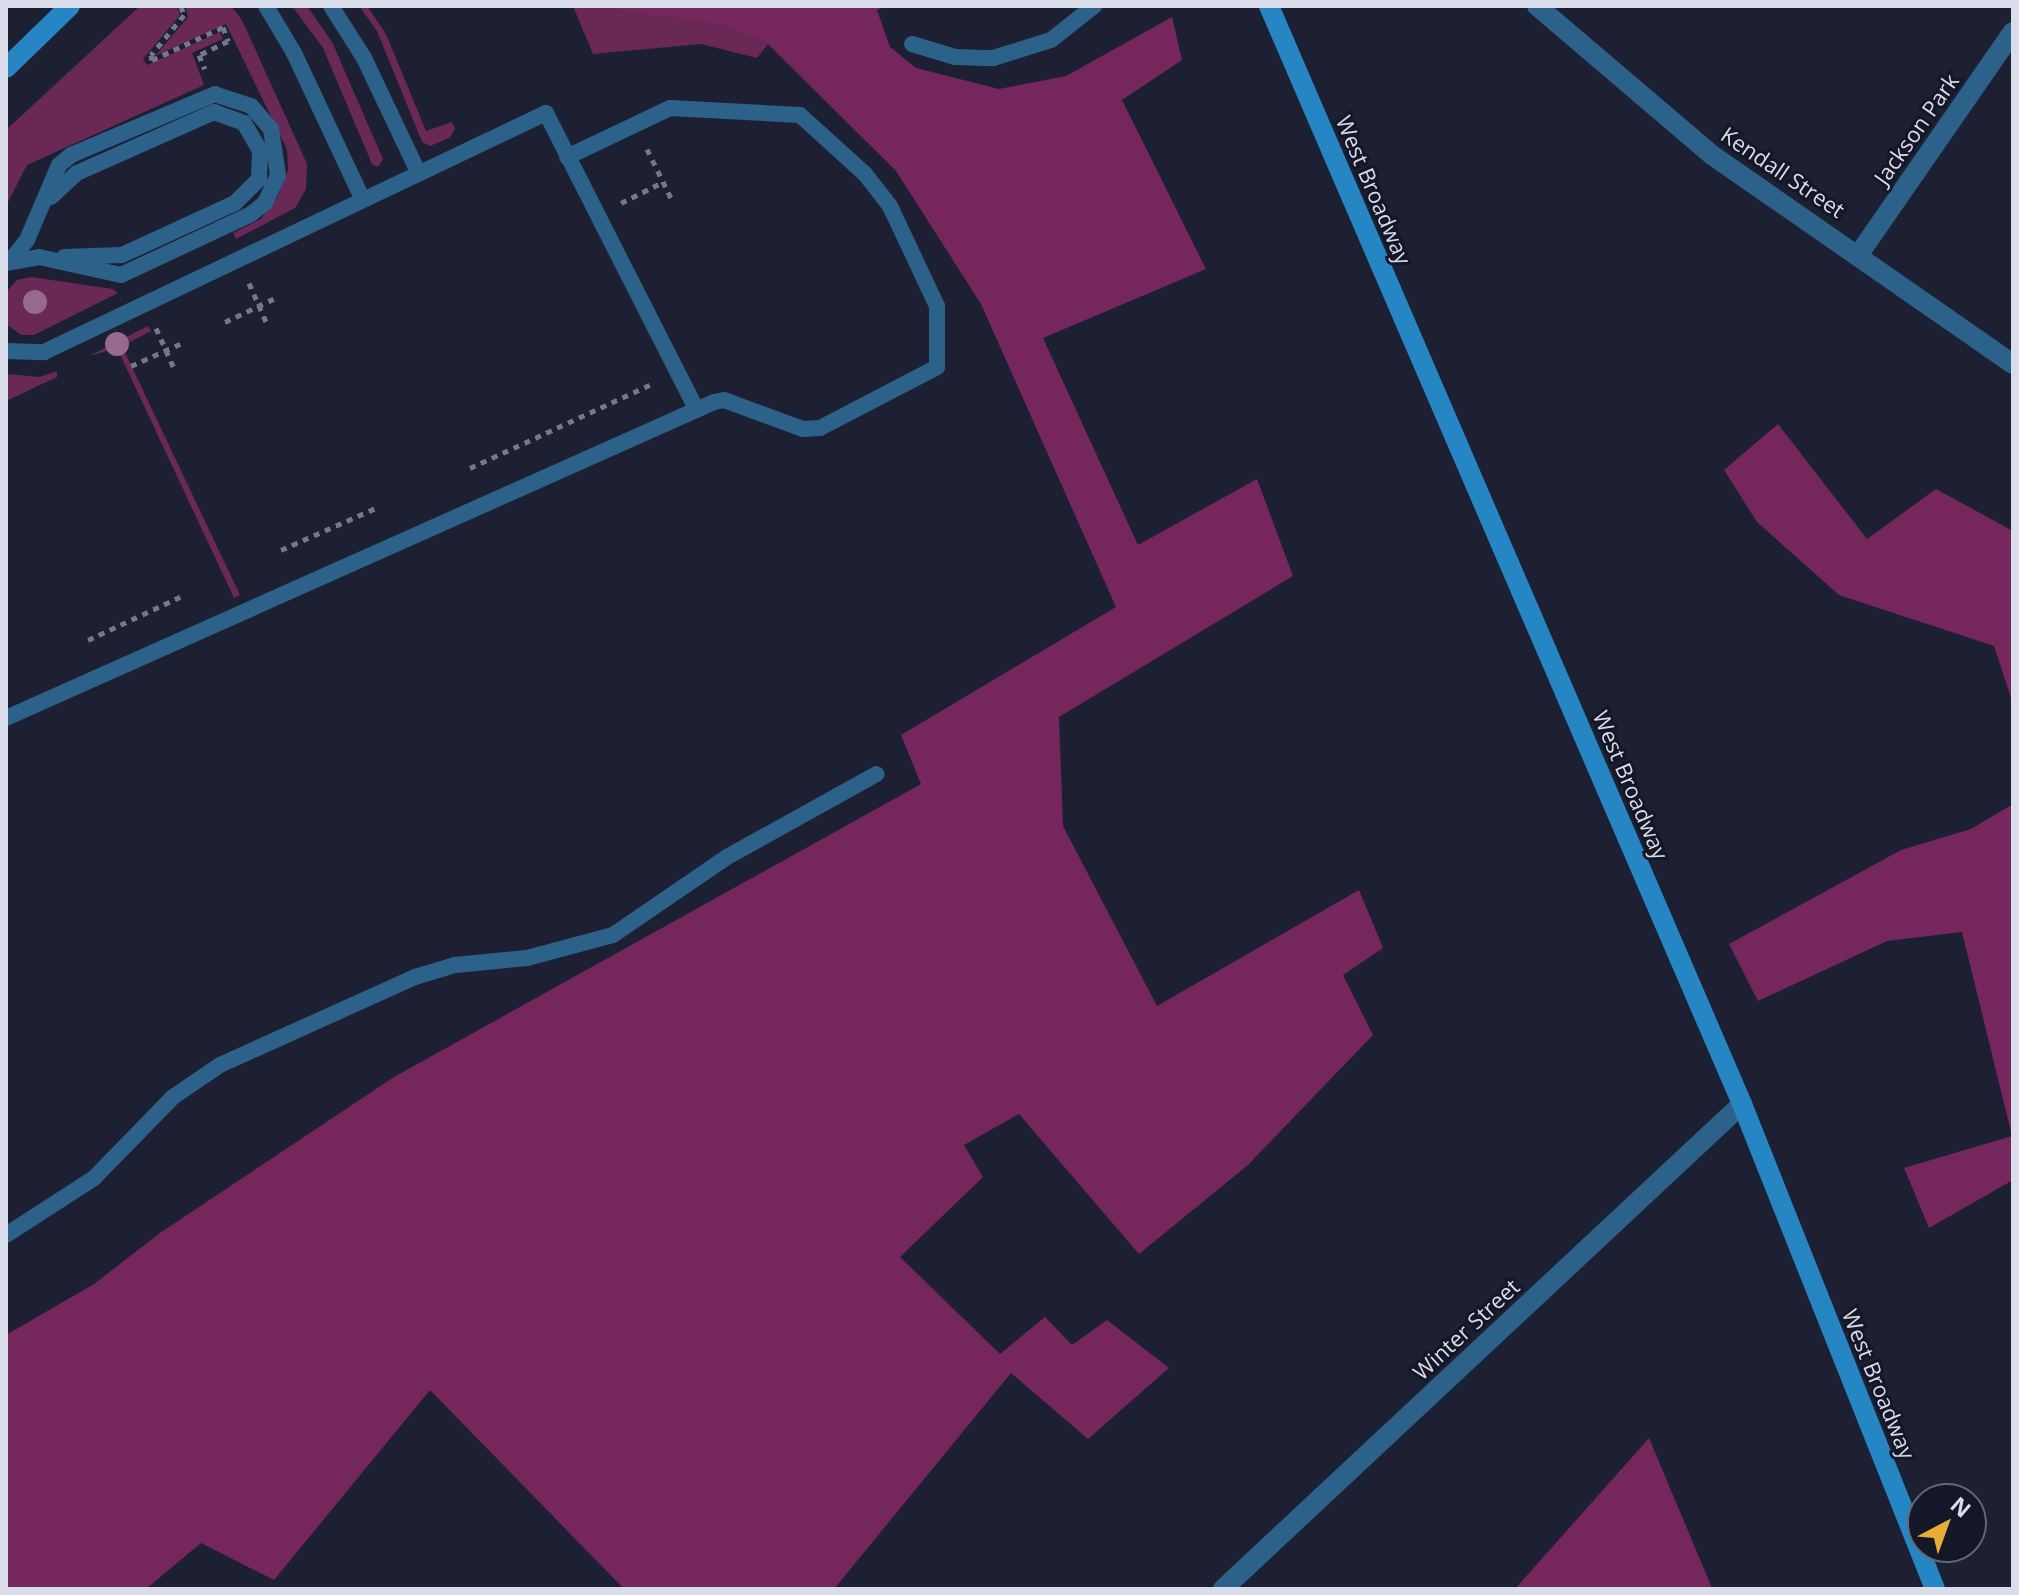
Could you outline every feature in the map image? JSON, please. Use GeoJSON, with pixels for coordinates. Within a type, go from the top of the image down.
{"type":"FeatureCollection","features":[{"type":"Feature","properties":{"kind":"main road"},"geometry":{"type":"LineString","coordinates":[[6,68],[70,6]]}},
{"type":"Feature","properties":{"kind":"main road","name":"West Broadway"},"geometry":{"type":"LineString","coordinates":[[1269,6],[1742,1104],[1935,1589]]}},
{"type":"Feature","properties":{"kind":"street","name":"Kendall Street"},"geometry":{"type":"LineString","coordinates":[[1537,6],[1712,155],[1859,254],[2013,364]]}},
{"type":"Feature","properties":{"kind":"street","name":"Jackson Park"},"geometry":{"type":"LineString","coordinates":[[1859,254],[2013,32]]}},
{"type":"Feature","properties":{"kind":"street","name":"Winter Street"},"geometry":{"type":"LineString","coordinates":[[1223,1589],[1742,1104]]}},
{"type":"Feature","properties":{"kind":"lane"},"geometry":{"type":"LineString","coordinates":[[266,6],[294,53],[363,200]]}},
{"type":"Feature","properties":{"kind":"lane"},"geometry":{"type":"LineString","coordinates":[[331,6],[364,58],[419,174]]}},
{"type":"Feature","properties":{"kind":"lane"},"geometry":{"type":"LineString","coordinates":[[912,44],[955,57],[993,58],[1051,40],[1094,6]]}},
{"type":"Feature","properties":{"kind":"lane"},"geometry":{"type":"LineString","coordinates":[[9,262],[40,212],[65,159],[186,102],[215,94],[251,106],[271,129],[278,175],[265,203],[121,275],[39,257]]}},
{"type":"Feature","properties":{"kind":"lane"},"geometry":{"type":"LineString","coordinates":[[6,718],[697,410],[724,400],[803,429],[820,428],[932,372],[939,362],[937,306],[878,189],[800,115],[670,108],[633,122],[567,157]]}},
{"type":"Feature","properties":{"kind":"lane"},"geometry":{"type":"LineString","coordinates":[[6,351],[44,352],[546,113],[697,410]]}},
{"type":"Feature","properties":{"kind":"lane"},"geometry":{"type":"LineString","coordinates":[[9,262],[39,257],[122,255],[250,193],[259,179],[260,151],[233,115],[205,114],[77,173],[40,212]]}},
{"type":"Feature","properties":{"kind":"lane"},"geometry":{"type":"LineString","coordinates":[[6,1235],[94,1178],[173,1097],[220,1065],[415,977],[455,965],[527,958],[613,935],[727,857],[877,774]]}},
{"type":"Feature","properties":{"kind":"path"},"geometry":{"type":"LineString","coordinates":[[181,6],[184,15],[151,55],[152,60],[223,27],[228,41],[199,55],[215,94]]}},
{"type":"Feature","properties":{"kind":"path"},"geometry":{"type":"LineString","coordinates":[[633,122],[671,198]]}},
{"type":"Feature","properties":{"kind":"path"},"geometry":{"type":"LineString","coordinates":[[597,215],[663,182]]}},
{"type":"Feature","properties":{"kind":"path"},"geometry":{"type":"LineString","coordinates":[[249,282],[268,326]]}},
{"type":"Feature","properties":{"kind":"path"},"geometry":{"type":"LineString","coordinates":[[225,322],[275,298]]}},
{"type":"Feature","properties":{"kind":"path"},"geometry":{"type":"LineString","coordinates":[[155,327],[174,368]]}},
{"type":"Feature","properties":{"kind":"path"},"geometry":{"type":"LineString","coordinates":[[131,366],[182,343]]}},
{"type":"Feature","properties":{"kind":"path"},"geometry":{"type":"LineString","coordinates":[[470,468],[677,372]]}},
{"type":"Feature","properties":{"kind":"path"},"geometry":{"type":"LineString","coordinates":[[281,550],[376,508]]}},
{"type":"Feature","properties":{"kind":"path"},"geometry":{"type":"LineString","coordinates":[[88,640],[180,597]]}},
{"type":"Feature","properties":{"kind":"shaded area"},"geometry":{"type":"Polygon","coordinates":[[[140,6],[177,6],[180,15],[143,59],[147,65],[220,32],[223,39],[192,53],[204,85],[27,165],[6,206],[6,130],[140,6]]]}},
{"type":"Feature","properties":{"kind":"shaded area"},"geometry":{"type":"Polygon","coordinates":[[[185,6],[231,6],[242,20],[307,164],[306,189],[295,208],[236,239],[233,233],[261,219],[277,198],[288,170],[287,149],[226,24],[155,56],[188,17],[185,6]]]}},
{"type":"Feature","properties":{"kind":"shaded area"},"geometry":{"type":"Polygon","coordinates":[[[292,6],[307,6],[332,42],[383,159],[378,167],[372,164],[323,48],[292,6]]]}},
{"type":"Feature","properties":{"kind":"shaded area"},"geometry":{"type":"Polygon","coordinates":[[[359,6],[367,6],[386,34],[426,131],[452,122],[455,129],[449,138],[430,146],[422,142],[377,31],[359,6]]]}},
{"type":"Feature","properties":{"kind":"shaded area"},"geometry":{"type":"Polygon","coordinates":[[[573,6],[613,6],[722,25],[768,44],[757,58],[701,44],[593,54],[573,6]]]}},
{"type":"Feature","properties":{"kind":"shaded area"},"geometry":{"type":"Polygon","coordinates":[[[886,6],[877,10],[890,47],[916,68],[999,89],[1066,76],[1172,17],[1182,60],[1122,100],[1206,269],[1043,338],[1138,545],[1257,479],[1293,576],[1059,717],[1063,826],[1157,1006],[1359,890],[1383,948],[1343,975],[1373,1035],[1248,1165],[1139,1254],[1019,1114],[964,1145],[983,1177],[900,1257],[1000,1354],[1045,1317],[1072,1345],[1107,1320],[1169,1368],[1088,1439],[1011,1373],[834,1589],[624,1589],[430,1390],[274,1580],[201,1543],[146,1589],[6,1589],[6,1335],[94,1284],[160,1233],[394,1077],[921,784],[901,735],[1116,607],[981,304],[896,171],[768,44],[722,25],[608,8],[886,6]]]}},
{"type":"Feature","properties":{"kind":"shaded area"},"geometry":{"type":"Polygon","coordinates":[[[31,277],[113,289],[118,293],[34,335],[21,335],[6,324],[6,292],[17,280],[31,277]]]}},
{"type":"Feature","properties":{"kind":"shaded area"},"geometry":{"type":"Polygon","coordinates":[[[148,326],[151,331],[122,346],[240,595],[234,598],[117,348],[89,356],[148,326]]]}},
{"type":"Feature","properties":{"kind":"shaded area"},"geometry":{"type":"Polygon","coordinates":[[[57,371],[57,377],[6,401],[6,374],[40,377],[57,371]]]}},
{"type":"Feature","properties":{"kind":"shaded area"},"geometry":{"type":"Polygon","coordinates":[[[1778,424],[1867,539],[1936,489],[2013,531],[2013,751],[2011,698],[1994,646],[1839,595],[1757,522],[1724,470],[1778,424]]]}},
{"type":"Feature","properties":{"kind":"shaded area"},"geometry":{"type":"Polygon","coordinates":[[[2013,804],[2013,1180],[1929,1228],[1904,1168],[2012,1136],[1962,932],[1887,941],[1758,1001],[1729,944],[1901,850],[1971,829],[2013,804]]]}},
{"type":"Feature","properties":{"kind":"shaded area"},"geometry":{"type":"Polygon","coordinates":[[[1649,1438],[1712,1588],[1515,1589],[1649,1438]]]}}]}
